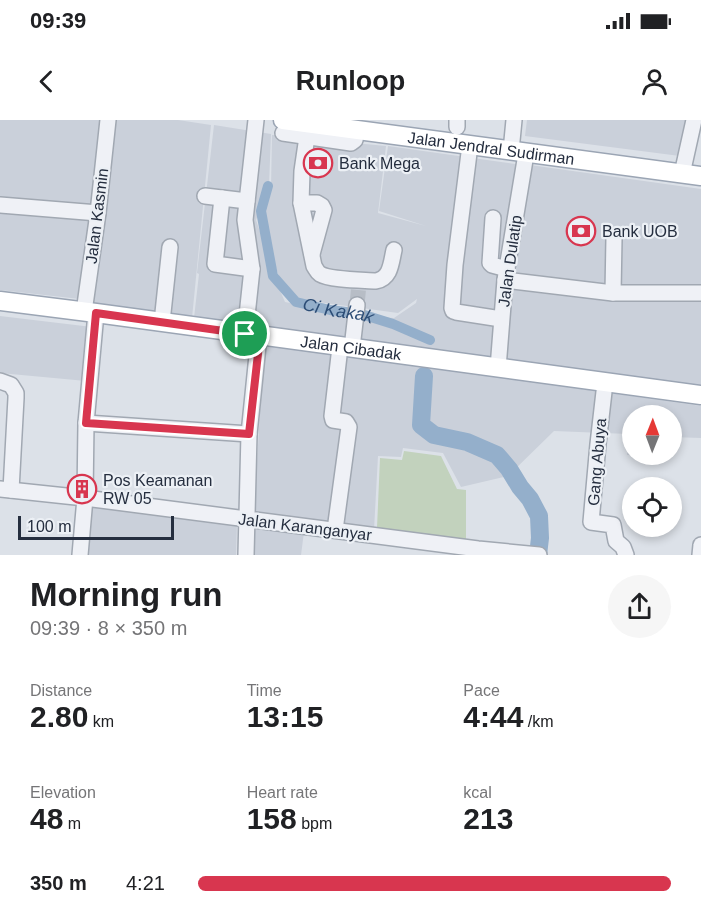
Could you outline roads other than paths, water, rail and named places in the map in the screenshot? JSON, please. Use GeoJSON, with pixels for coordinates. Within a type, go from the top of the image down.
{"type":"FeatureCollection","features":[{"type":"Feature","properties":{"kind":"main road","name":"Jalan Jendral Sudirman"},"geometry":{"type":"LineString","coordinates":[[283,127],[308,130],[357,130],[701,176]]}},
{"type":"Feature","properties":{"kind":"main road","name":"Jalan Cibadak"},"geometry":{"type":"LineString","coordinates":[[0,301],[701,396]]}},
{"type":"Feature","properties":{"kind":"street","name":"Jalan Kasmin"},"geometry":{"type":"LineString","coordinates":[[80,555],[85,498],[90,313],[108,120]]}},
{"type":"Feature","properties":{"kind":"street"},"geometry":{"type":"LineString","coordinates":[[246,555],[252,269],[245,220],[256,120]]}},
{"type":"Feature","properties":{"kind":"street","name":"Jalan Dulatip"},"geometry":{"type":"LineString","coordinates":[[498,368],[519,152],[514,120]]}},
{"type":"Feature","properties":{"kind":"street"},"geometry":{"type":"LineString","coordinates":[[682,174],[694,120]]}},
{"type":"Feature","properties":{"kind":"street"},"geometry":{"type":"LineString","coordinates":[[308,130],[302,171],[301,203],[314,266],[320,274],[332,278],[359,282],[382,280],[390,270],[394,250]]}},
{"type":"Feature","properties":{"kind":"street"},"geometry":{"type":"LineString","coordinates":[[470,145],[452,308],[456,312],[501,319]]}},
{"type":"Feature","properties":{"kind":"street"},"geometry":{"type":"LineString","coordinates":[[205,196],[247,201]]}},
{"type":"Feature","properties":{"kind":"street"},"geometry":{"type":"LineString","coordinates":[[222,198],[215,264],[252,269]]}},
{"type":"Feature","properties":{"kind":"street"},"geometry":{"type":"LineString","coordinates":[[301,203],[317,203],[324,210],[312,256]]}},
{"type":"Feature","properties":{"kind":"street"},"geometry":{"type":"LineString","coordinates":[[0,205],[98,213]]}},
{"type":"Feature","properties":{"kind":"street"},"geometry":{"type":"LineString","coordinates":[[493,219],[490,263],[506,275],[613,293],[701,293]]}},
{"type":"Feature","properties":{"kind":"street"},"geometry":{"type":"LineString","coordinates":[[613,293],[614,238]]}},
{"type":"Feature","properties":{"kind":"street"},"geometry":{"type":"LineString","coordinates":[[162,322],[170,247]]}},
{"type":"Feature","properties":{"kind":"street"},"geometry":{"type":"LineString","coordinates":[[335,530],[349,427],[346,422],[333,420],[332,416],[356,313]]}},
{"type":"Feature","properties":{"kind":"street"},"geometry":{"type":"LineString","coordinates":[[0,381],[11,385],[16,393],[5,490]]}},
{"type":"Feature","properties":{"kind":"street","name":"Gang Abuya"},"geometry":{"type":"LineString","coordinates":[[605,383],[591,522],[613,525],[616,541],[623,547],[626,555]]}},
{"type":"Feature","properties":{"kind":"street"},"geometry":{"type":"LineString","coordinates":[[86,423],[249,434]]}},
{"type":"Feature","properties":{"kind":"street","name":"Jalan Karanganyar"},"geometry":{"type":"LineString","coordinates":[[5,490],[335,530],[478,552],[533,554]]}},
{"type":"Feature","properties":{"kind":"street"},"geometry":{"type":"LineString","coordinates":[[700,555],[701,545]]}},
{"type":"Feature","properties":{"kind":"waterway","name":"Ci Kakak"},"geometry":{"type":"LineString","coordinates":[[268,186],[261,211],[273,276],[296,302],[361,314],[393,324],[430,340]]}},
{"type":"Feature","properties":{"kind":"waterway","name":"Ci Kakak"},"geometry":{"type":"LineString","coordinates":[[424,376],[421,425],[434,435],[467,442],[497,455],[530,499],[539,516],[538,555]]}},
{"type":"Feature","properties":{"kind":"tunnel"},"geometry":{"type":"LineString","coordinates":[[357,305],[359,284]]}},
{"type":"Feature","properties":{"kind":"place","name":"Bank Mega"},"geometry":{"type":"Point","coordinates":[318,163]}},
{"type":"Feature","properties":{"kind":"place","name":"Bank UOB"},"geometry":{"type":"Point","coordinates":[581,231]}},
{"type":"Feature","properties":{"kind":"place","name":"Pos Keamanan RW 05"},"geometry":{"type":"Point","coordinates":[82,489]}}]}
